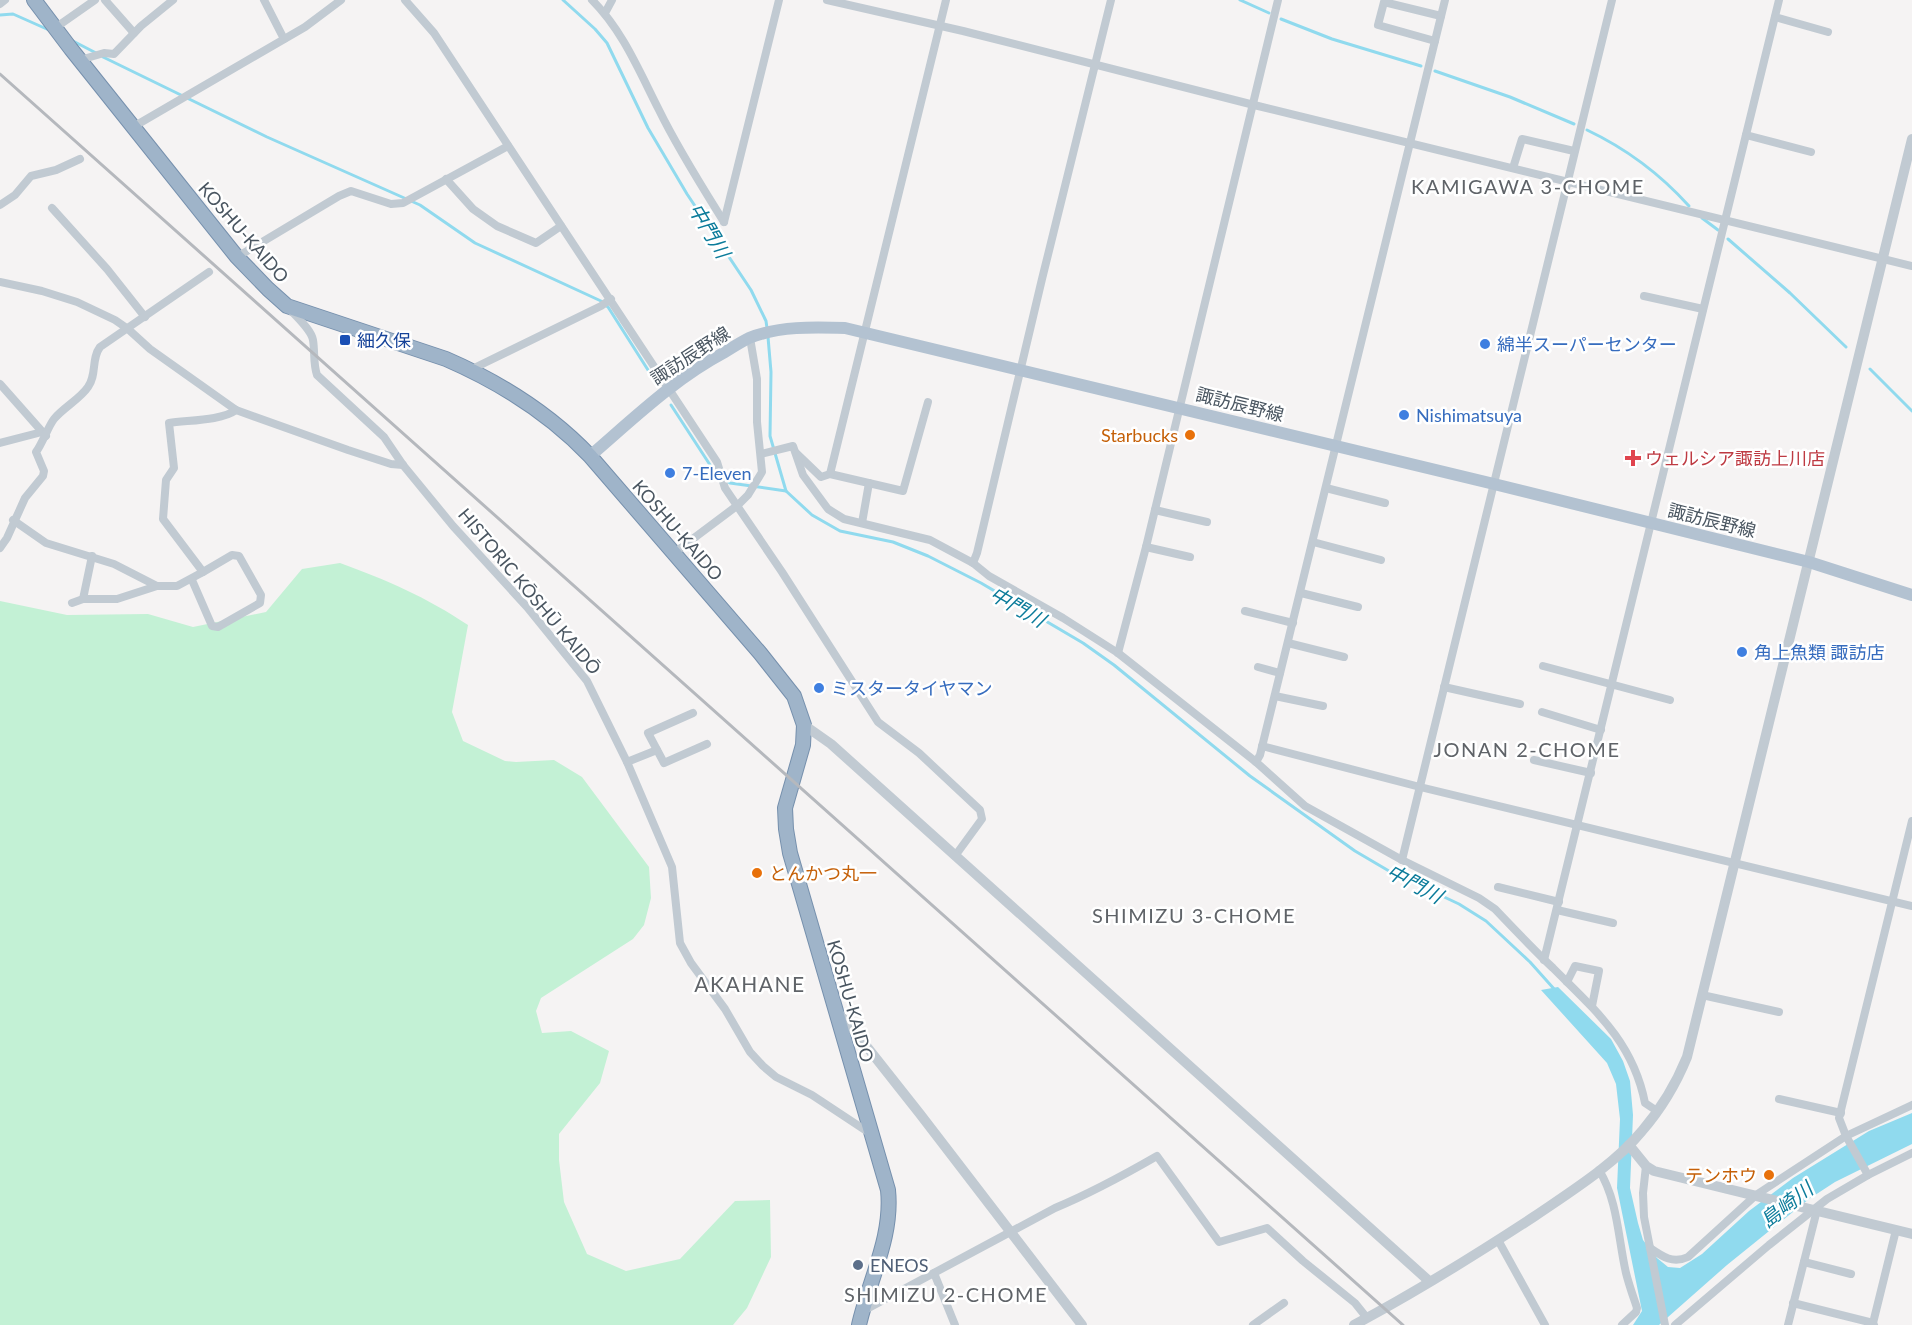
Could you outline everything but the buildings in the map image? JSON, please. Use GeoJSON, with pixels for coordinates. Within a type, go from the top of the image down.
{"type":"FeatureCollection","features":[{"type":"Feature","properties":{"kind":"highway","name":"KOSHU-KAIDO"},"geometry":{"type":"LineString","coordinates":[[34,0],[71,49],[86,58],[133,127],[237,257],[268,289],[287,306],[446,359],[495,383],[528,404],[590,456],[794,696],[804,724],[803,745],[785,808],[790,853],[888,1190],[890,1210],[888,1228],[861,1318]]}},
{"type":"Feature","properties":{"kind":"main road","name":"諏訪辰野線"},"geometry":{"type":"LineString","coordinates":[[590,456],[667,389],[705,363],[752,338],[810,327],[845,328],[1022,369],[1809,562],[1912,595]]}},
{"type":"Feature","properties":{"kind":"street"},"geometry":{"type":"LineString","coordinates":[[0,4],[5,0]]}},
{"type":"Feature","properties":{"kind":"street"},"geometry":{"type":"LineString","coordinates":[[55,28],[95,0]]}},
{"type":"Feature","properties":{"kind":"street"},"geometry":{"type":"LineString","coordinates":[[105,0],[134,33]]}},
{"type":"Feature","properties":{"kind":"street"},"geometry":{"type":"LineString","coordinates":[[86,58],[105,53],[114,54],[134,33],[173,0]]}},
{"type":"Feature","properties":{"kind":"street"},"geometry":{"type":"LineString","coordinates":[[264,0],[284,39]]}},
{"type":"Feature","properties":{"kind":"street"},"geometry":{"type":"LineString","coordinates":[[133,127],[305,27],[341,0]]}},
{"type":"Feature","properties":{"kind":"street"},"geometry":{"type":"LineString","coordinates":[[405,0],[434,33],[561,226],[607,302],[717,462],[725,488],[878,722],[919,753],[980,810],[982,819],[955,856]]}},
{"type":"Feature","properties":{"kind":"street"},"geometry":{"type":"LineString","coordinates":[[592,0],[605,13],[624,40],[660,112],[724,222],[778,0]]}},
{"type":"Feature","properties":{"kind":"street"},"geometry":{"type":"LineString","coordinates":[[605,13],[612,0]]}},
{"type":"Feature","properties":{"kind":"street"},"geometry":{"type":"LineString","coordinates":[[827,0],[1912,266]]}},
{"type":"Feature","properties":{"kind":"street"},"geometry":{"type":"LineString","coordinates":[[830,474],[946,0]]}},
{"type":"Feature","properties":{"kind":"street"},"geometry":{"type":"LineString","coordinates":[[973,563],[1112,0]]}},
{"type":"Feature","properties":{"kind":"street"},"geometry":{"type":"LineString","coordinates":[[1118,653],[1146,547],[1278,0]]}},
{"type":"Feature","properties":{"kind":"street"},"geometry":{"type":"LineString","coordinates":[[1256,762],[1260,755],[1301,593],[1445,0]]}},
{"type":"Feature","properties":{"kind":"street"},"geometry":{"type":"LineString","coordinates":[[1402,860],[1612,0]]}},
{"type":"Feature","properties":{"kind":"street"},"geometry":{"type":"LineString","coordinates":[[1544,960],[1779,0]]}},
{"type":"Feature","properties":{"kind":"street"},"geometry":{"type":"LineString","coordinates":[[1435,41],[1378,25],[1384,2],[1441,16]]}},
{"type":"Feature","properties":{"kind":"street"},"geometry":{"type":"LineString","coordinates":[[1775,17],[1828,32]]}},
{"type":"Feature","properties":{"kind":"street"},"geometry":{"type":"LineString","coordinates":[[1746,135],[1810,152]]}},
{"type":"Feature","properties":{"kind":"street"},"geometry":{"type":"LineString","coordinates":[[1514,168],[1522,139],[1574,151]]}},
{"type":"Feature","properties":{"kind":"street"},"geometry":{"type":"LineString","coordinates":[[1354,1325],[1498,1240],[1574,1190],[1629,1145],[1657,1111],[1678,1079],[1687,1057],[1912,139]]}},
{"type":"Feature","properties":{"kind":"street"},"geometry":{"type":"LineString","coordinates":[[237,257],[351,191],[391,204],[403,203],[508,146]]}},
{"type":"Feature","properties":{"kind":"street"},"geometry":{"type":"LineString","coordinates":[[0,205],[15,195],[31,176],[56,170],[80,159]]}},
{"type":"Feature","properties":{"kind":"street"},"geometry":{"type":"LineString","coordinates":[[446,179],[473,209],[497,226],[536,243],[561,226]]}},
{"type":"Feature","properties":{"kind":"street"},"geometry":{"type":"LineString","coordinates":[[52,208],[107,269],[145,317]]}},
{"type":"Feature","properties":{"kind":"street"},"geometry":{"type":"LineString","coordinates":[[0,548],[25,498],[44,471],[36,452],[44,434],[53,421],[87,389],[92,381],[95,353],[100,347],[209,272]]}},
{"type":"Feature","properties":{"kind":"street"},"geometry":{"type":"LineString","coordinates":[[0,282],[42,291],[77,302],[115,320],[150,349],[236,410],[348,450],[391,464],[403,465]]}},
{"type":"Feature","properties":{"kind":"street"},"geometry":{"type":"LineString","coordinates":[[1644,296],[1703,309]]}},
{"type":"Feature","properties":{"kind":"street"},"geometry":{"type":"LineString","coordinates":[[470,370],[607,302]]}},
{"type":"Feature","properties":{"kind":"street","name":"HISTORIC KŌSHŪ KAIDŌ"},"geometry":{"type":"LineString","coordinates":[[287,306],[311,335],[317,375],[384,437],[403,465],[453,526],[527,607],[587,681],[627,762],[672,867],[680,943],[691,963],[725,1009],[750,1052],[776,1077],[812,1095],[871,1134]]}},
{"type":"Feature","properties":{"kind":"street"},"geometry":{"type":"LineString","coordinates":[[674,553],[738,505],[750,493],[762,472],[757,422],[757,379],[752,338]]}},
{"type":"Feature","properties":{"kind":"street"},"geometry":{"type":"LineString","coordinates":[[0,384],[44,434]]}},
{"type":"Feature","properties":{"kind":"street"},"geometry":{"type":"LineString","coordinates":[[762,454],[792,450],[799,454],[821,477],[830,474],[903,491],[928,402]]}},
{"type":"Feature","properties":{"kind":"street"},"geometry":{"type":"LineString","coordinates":[[203,572],[163,519],[166,480],[174,468],[169,423],[214,417],[236,410]]}},
{"type":"Feature","properties":{"kind":"street"},"geometry":{"type":"LineString","coordinates":[[0,443],[44,434]]}},
{"type":"Feature","properties":{"kind":"street"},"geometry":{"type":"LineString","coordinates":[[792,450],[803,475],[828,509],[844,519],[930,540],[973,563],[989,576],[1063,618],[1118,653],[1256,762],[1305,806],[1402,860],[1479,898],[1495,909],[1609,1024],[1641,1081],[1645,1103],[1657,1111]]}},
{"type":"Feature","properties":{"kind":"street"},"geometry":{"type":"LineString","coordinates":[[862,523],[869,483]]}},
{"type":"Feature","properties":{"kind":"street"},"geometry":{"type":"LineString","coordinates":[[1326,488],[1385,502]]}},
{"type":"Feature","properties":{"kind":"street"},"geometry":{"type":"LineString","coordinates":[[1155,510],[1207,522]]}},
{"type":"Feature","properties":{"kind":"street"},"geometry":{"type":"LineString","coordinates":[[14,520],[46,543],[92,556],[157,586]]}},
{"type":"Feature","properties":{"kind":"street"},"geometry":{"type":"LineString","coordinates":[[1313,542],[1381,560]]}},
{"type":"Feature","properties":{"kind":"street"},"geometry":{"type":"LineString","coordinates":[[1146,547],[1190,557]]}},
{"type":"Feature","properties":{"kind":"street"},"geometry":{"type":"LineString","coordinates":[[72,603],[82,599],[117,599],[157,586],[177,586],[192,580],[232,555],[239,556],[261,595],[260,603],[218,627],[212,626],[192,580]]}},
{"type":"Feature","properties":{"kind":"street"},"geometry":{"type":"LineString","coordinates":[[82,599],[92,556]]}},
{"type":"Feature","properties":{"kind":"street"},"geometry":{"type":"LineString","coordinates":[[1301,593],[1358,607]]}},
{"type":"Feature","properties":{"kind":"street"},"geometry":{"type":"LineString","coordinates":[[1245,611],[1293,623]]}},
{"type":"Feature","properties":{"kind":"street"},"geometry":{"type":"LineString","coordinates":[[1288,644],[1344,657]]}},
{"type":"Feature","properties":{"kind":"street"},"geometry":{"type":"LineString","coordinates":[[1543,666],[1670,700]]}},
{"type":"Feature","properties":{"kind":"street"},"geometry":{"type":"LineString","coordinates":[[1258,667],[1280,673]]}},
{"type":"Feature","properties":{"kind":"street"},"geometry":{"type":"LineString","coordinates":[[1444,687],[1520,704]]}},
{"type":"Feature","properties":{"kind":"street"},"geometry":{"type":"LineString","coordinates":[[1275,696],[1323,706]]}},
{"type":"Feature","properties":{"kind":"street"},"geometry":{"type":"LineString","coordinates":[[693,712],[648,733],[664,763],[707,744]]}},
{"type":"Feature","properties":{"kind":"street"},"geometry":{"type":"LineString","coordinates":[[1542,712],[1601,730]]}},
{"type":"Feature","properties":{"kind":"street"},"geometry":{"type":"LineString","coordinates":[[804,724],[831,744],[1429,1281]]}},
{"type":"Feature","properties":{"kind":"street"},"geometry":{"type":"LineString","coordinates":[[1262,746],[1420,787],[1912,906]]}},
{"type":"Feature","properties":{"kind":"street"},"geometry":{"type":"LineString","coordinates":[[627,762],[657,750]]}},
{"type":"Feature","properties":{"kind":"street"},"geometry":{"type":"LineString","coordinates":[[1534,760],[1591,773]]}},
{"type":"Feature","properties":{"kind":"street"},"geometry":{"type":"LineString","coordinates":[[1867,1173],[1847,1138],[1839,1118],[1912,821]]}},
{"type":"Feature","properties":{"kind":"street"},"geometry":{"type":"LineString","coordinates":[[1498,887],[1613,923]]}},
{"type":"Feature","properties":{"kind":"street"},"geometry":{"type":"LineString","coordinates":[[1567,982],[1575,966],[1599,970],[1592,1006]]}},
{"type":"Feature","properties":{"kind":"street"},"geometry":{"type":"LineString","coordinates":[[1702,995],[1779,1012]]}},
{"type":"Feature","properties":{"kind":"street"},"geometry":{"type":"LineString","coordinates":[[835,1010],[906,1096],[1082,1325]]}},
{"type":"Feature","properties":{"kind":"street"},"geometry":{"type":"LineString","coordinates":[[1779,1099],[1840,1113]]}},
{"type":"Feature","properties":{"kind":"street"},"geometry":{"type":"LineString","coordinates":[[1651,1252],[1676,1260],[1688,1257],[1759,1196],[1847,1138],[1912,1105]]}},
{"type":"Feature","properties":{"kind":"street"},"geometry":{"type":"LineString","coordinates":[[1629,1145],[1646,1167],[1665,1173],[1912,1234]]}},
{"type":"Feature","properties":{"kind":"street"},"geometry":{"type":"LineString","coordinates":[[1676,1325],[1811,1209],[1867,1173],[1912,1153]]}},
{"type":"Feature","properties":{"kind":"street"},"geometry":{"type":"LineString","coordinates":[[861,1318],[934,1273],[1157,1156],[1219,1242],[1266,1228],[1355,1303],[1367,1318]]}},
{"type":"Feature","properties":{"kind":"street"},"geometry":{"type":"LineString","coordinates":[[1646,1167],[1643,1207],[1665,1325]]}},
{"type":"Feature","properties":{"kind":"street"},"geometry":{"type":"LineString","coordinates":[[1599,1170],[1612,1195],[1626,1272],[1637,1308],[1636,1312],[1622,1325]]}},
{"type":"Feature","properties":{"kind":"street"},"geometry":{"type":"LineString","coordinates":[[1788,1325],[1804,1262],[1811,1209]]}},
{"type":"Feature","properties":{"kind":"street"},"geometry":{"type":"LineString","coordinates":[[1793,1303],[1873,1324],[1896,1230]]}},
{"type":"Feature","properties":{"kind":"street"},"geometry":{"type":"LineString","coordinates":[[1498,1240],[1545,1325]]}},
{"type":"Feature","properties":{"kind":"street"},"geometry":{"type":"LineString","coordinates":[[1804,1262],[1851,1274]]}},
{"type":"Feature","properties":{"kind":"street"},"geometry":{"type":"LineString","coordinates":[[934,1273],[955,1325]]}},
{"type":"Feature","properties":{"kind":"street"},"geometry":{"type":"LineString","coordinates":[[1259,1323],[1284,1303]]}},
{"type":"Feature","properties":{"kind":"green space"},"geometry":{"type":"Polygon","coordinates":[[[340,563],[406,590],[468,625],[452,712],[463,741],[505,761],[554,760],[582,777],[649,867],[651,898],[644,925],[633,939],[541,998],[536,1011],[542,1033],[571,1031],[609,1051],[600,1083],[559,1134],[559,1160],[564,1202],[587,1254],[626,1271],[680,1259],[735,1201],[770,1200],[771,1257],[747,1308],[733,1325],[0,1325],[0,601],[67,615],[148,614],[193,627],[266,612],[302,569],[340,563]]]}},
{"type":"Feature","properties":{"kind":"water","name":"島崎川"},"geometry":{"type":"Polygon","coordinates":[[[1558,987],[1611,1039],[1623,1061],[1630,1081],[1633,1115],[1630,1188],[1643,1240],[1657,1258],[1668,1267],[1680,1268],[1702,1254],[1749,1211],[1793,1178],[1869,1131],[1912,1113],[1912,1144],[1835,1182],[1809,1199],[1727,1265],[1659,1325],[1633,1325],[1642,1311],[1617,1188],[1620,1119],[1616,1084],[1607,1063],[1541,990],[1558,987]]]}},
{"type":"Feature","properties":{"kind":"waterway","name":"中門川"},"geometry":{"type":"LineString","coordinates":[[563,0],[607,43],[648,128],[687,194],[751,290],[767,328]]}},
{"type":"Feature","properties":{"kind":"waterway"},"geometry":{"type":"LineString","coordinates":[[1240,0],[1269,13]]}},
{"type":"Feature","properties":{"kind":"waterway"},"geometry":{"type":"LineString","coordinates":[[0,15],[13,14],[49,30]]}},
{"type":"Feature","properties":{"kind":"waterway"},"geometry":{"type":"LineString","coordinates":[[1281,19],[1332,39],[1421,66]]}},
{"type":"Feature","properties":{"kind":"waterway"},"geometry":{"type":"LineString","coordinates":[[71,40],[98,54]]}},
{"type":"Feature","properties":{"kind":"waterway"},"geometry":{"type":"LineString","coordinates":[[103,57],[267,137],[420,205],[475,243],[601,301],[608,307],[655,381]]}},
{"type":"Feature","properties":{"kind":"waterway"},"geometry":{"type":"LineString","coordinates":[[1435,71],[1510,97],[1574,124]]}},
{"type":"Feature","properties":{"kind":"waterway"},"geometry":{"type":"LineString","coordinates":[[1587,130],[1642,163],[1689,206]]}},
{"type":"Feature","properties":{"kind":"waterway"},"geometry":{"type":"LineString","coordinates":[[1702,218],[1718,230]]}},
{"type":"Feature","properties":{"kind":"waterway"},"geometry":{"type":"LineString","coordinates":[[1728,239],[1790,293],[1846,347]]}},
{"type":"Feature","properties":{"kind":"waterway","name":"中門川"},"geometry":{"type":"LineString","coordinates":[[768,337],[771,372],[770,436],[786,491],[812,515],[840,531],[893,542],[928,556],[981,583],[1083,643],[1114,665],[1250,776],[1355,851],[1389,871],[1459,904],[1486,921],[1530,962],[1555,990]]}},
{"type":"Feature","properties":{"kind":"waterway"},"geometry":{"type":"LineString","coordinates":[[1870,369],[1912,411]]}},
{"type":"Feature","properties":{"kind":"waterway"},"geometry":{"type":"LineString","coordinates":[[671,405],[714,471],[719,475]]}},
{"type":"Feature","properties":{"kind":"waterway"},"geometry":{"type":"LineString","coordinates":[[724,479],[730,483],[786,491]]}},
{"type":"Feature","properties":{"kind":"railway"},"geometry":{"type":"LineString","coordinates":[[0,74],[1403,1325]]}},
{"type":"Feature","properties":{"kind":"place","name":"細久保"},"geometry":{"type":"Point","coordinates":[345,340]}},
{"type":"Feature","properties":{"kind":"place","name":"綿半スーパーセンター"},"geometry":{"type":"Point","coordinates":[1485,344]}},
{"type":"Feature","properties":{"kind":"place","name":"Nishimatsuya"},"geometry":{"type":"Point","coordinates":[1404,415]}},
{"type":"Feature","properties":{"kind":"place","name":"Starbucks"},"geometry":{"type":"Point","coordinates":[1190,435]}},
{"type":"Feature","properties":{"kind":"place","name":"ウェルシア諏訪上川店"},"geometry":{"type":"Point","coordinates":[1633,458]}},
{"type":"Feature","properties":{"kind":"place","name":"7-Eleven"},"geometry":{"type":"Point","coordinates":[670,473]}},
{"type":"Feature","properties":{"kind":"place","name":"角上魚類 諏訪店"},"geometry":{"type":"Point","coordinates":[1742,652]}},
{"type":"Feature","properties":{"kind":"place","name":"ミスタータイヤマン"},"geometry":{"type":"Point","coordinates":[819,688]}},
{"type":"Feature","properties":{"kind":"place","name":"とんかつ丸一"},"geometry":{"type":"Point","coordinates":[757,873]}},
{"type":"Feature","properties":{"kind":"place","name":"テンホウ"},"geometry":{"type":"Point","coordinates":[1769,1175]}},
{"type":"Feature","properties":{"kind":"place","name":"ENEOS"},"geometry":{"type":"Point","coordinates":[858,1265]}},
{"type":"Feature","properties":{"kind":"district","name":"KAMIGAWA 3-CHOME"},"geometry":{"type":"Point","coordinates":[1528,186]}},
{"type":"Feature","properties":{"kind":"district","name":"JONAN 2-CHOME"},"geometry":{"type":"Point","coordinates":[1527,749]}},
{"type":"Feature","properties":{"kind":"district","name":"SHIMIZU 3-CHOME"},"geometry":{"type":"Point","coordinates":[1194,915]}},
{"type":"Feature","properties":{"kind":"district","name":"AKAHANE"},"geometry":{"type":"Point","coordinates":[750,983]}},
{"type":"Feature","properties":{"kind":"district","name":"SHIMIZU 2-CHOME"},"geometry":{"type":"Point","coordinates":[946,1294]}}]}
